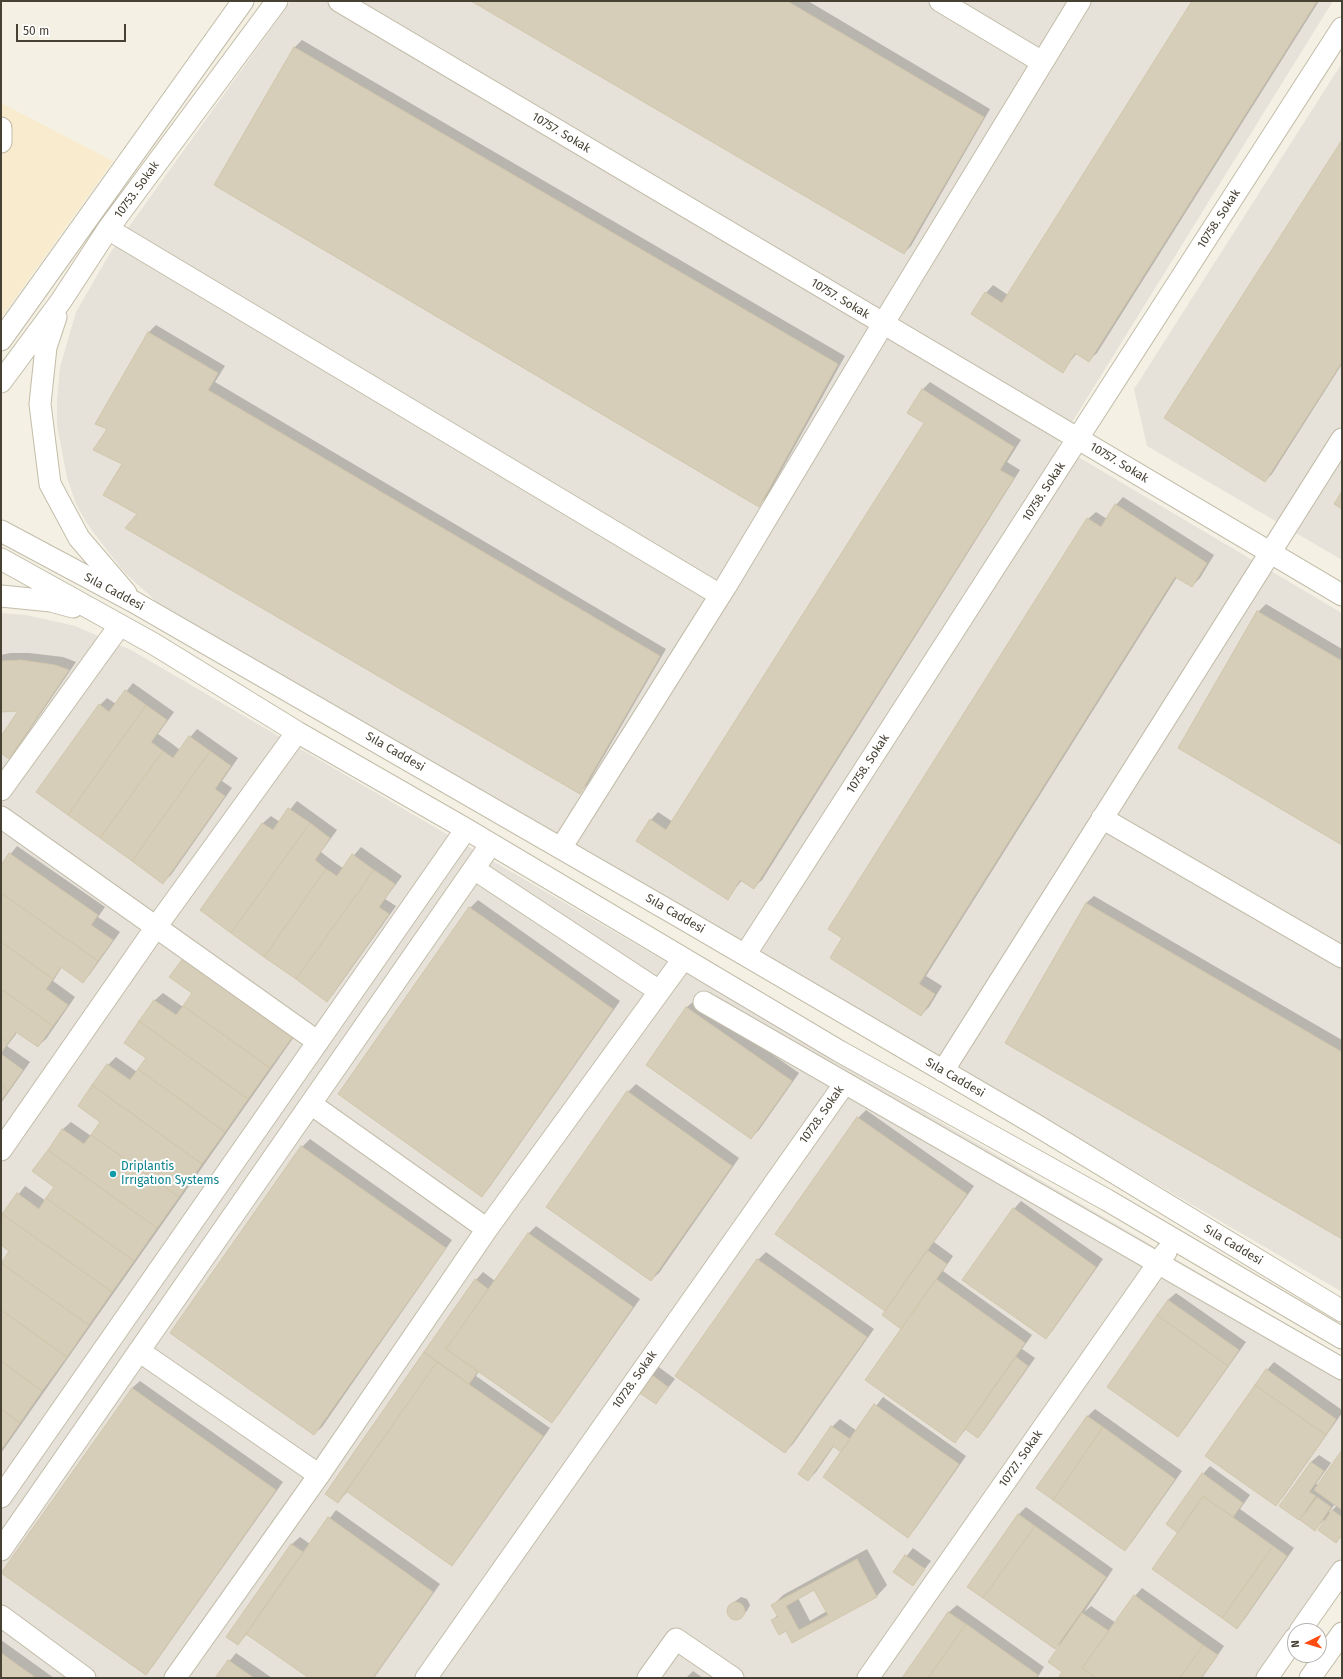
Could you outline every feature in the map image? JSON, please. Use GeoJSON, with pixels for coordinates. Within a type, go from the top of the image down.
{"type":"FeatureCollection","features":[{"type":"Feature","properties":{"kind":"street","name":"10753. Sokak"},"geometry":{"type":"LineString","coordinates":[[1,340],[243,1]]}},
{"type":"Feature","properties":{"kind":"street","name":"10753. Sokak"},"geometry":{"type":"LineString","coordinates":[[1,382],[61,300],[108,229],[277,1]]}},
{"type":"Feature","properties":{"kind":"street","name":"10757. Sokak"},"geometry":{"type":"LineString","coordinates":[[339,1],[1342,595]]}},
{"type":"Feature","properties":{"kind":"street"},"geometry":{"type":"LineString","coordinates":[[940,1],[1042,62]]}},
{"type":"Feature","properties":{"kind":"street"},"geometry":{"type":"LineString","coordinates":[[561,848],[720,595],[1080,1]]}},
{"type":"Feature","properties":{"kind":"street","name":"10758. Sokak"},"geometry":{"type":"LineString","coordinates":[[745,955],[1342,28]]}},
{"type":"Feature","properties":{"kind":"street"},"geometry":{"type":"LineString","coordinates":[[1,128],[1,142]]}},
{"type":"Feature","properties":{"kind":"street"},"geometry":{"type":"LineString","coordinates":[[108,229],[720,595]]}},
{"type":"Feature","properties":{"kind":"street"},"geometry":{"type":"LineString","coordinates":[[61,300],[46,347],[40,404],[50,484],[79,538],[134,602]]}},
{"type":"Feature","properties":{"kind":"street"},"geometry":{"type":"LineString","coordinates":[[943,1070],[1342,439]]}},
{"type":"Feature","properties":{"kind":"street","name":"Sıla Caddesi"},"geometry":{"type":"LineString","coordinates":[[1,531],[134,602],[943,1070],[1342,1311]]}},
{"type":"Feature","properties":{"kind":"street","name":"Sıla Caddesi"},"geometry":{"type":"LineString","coordinates":[[1,559],[120,625],[297,732],[466,829],[838,1051],[1106,1200],[1342,1338]]}},
{"type":"Feature","properties":{"kind":"street"},"geometry":{"type":"LineString","coordinates":[[1,596],[51,601],[98,613]]}},
{"type":"Feature","properties":{"kind":"street"},"geometry":{"type":"LineString","coordinates":[[1,790],[120,625]]}},
{"type":"Feature","properties":{"kind":"street"},"geometry":{"type":"LineString","coordinates":[[1,1150],[156,927],[297,732]]}},
{"type":"Feature","properties":{"kind":"street"},"geometry":{"type":"LineString","coordinates":[[1,817],[318,1042]]}},
{"type":"Feature","properties":{"kind":"street"},"geometry":{"type":"LineString","coordinates":[[1102,818],[1342,957]]}},
{"type":"Feature","properties":{"kind":"street"},"geometry":{"type":"LineString","coordinates":[[1,1497],[466,829]]}},
{"type":"Feature","properties":{"kind":"street"},"geometry":{"type":"LineString","coordinates":[[1,1550],[491,844]]}},
{"type":"Feature","properties":{"kind":"street"},"geometry":{"type":"LineString","coordinates":[[474,869],[659,991]]}},
{"type":"Feature","properties":{"kind":"street"},"geometry":{"type":"LineString","coordinates":[[175,1678],[318,1475],[487,1229],[683,959]]}},
{"type":"Feature","properties":{"kind":"street"},"geometry":{"type":"LineString","coordinates":[[704,1002],[1342,1369]]}},
{"type":"Feature","properties":{"kind":"street","name":"10728. Sokak"},"geometry":{"type":"LineString","coordinates":[[426,1678],[845,1083]]}},
{"type":"Feature","properties":{"kind":"street"},"geometry":{"type":"LineString","coordinates":[[311,1104],[487,1229]]}},
{"type":"Feature","properties":{"kind":"street","name":"10727. Sokak"},"geometry":{"type":"LineString","coordinates":[[868,1678],[1174,1240]]}},
{"type":"Feature","properties":{"kind":"street"},"geometry":{"type":"LineString","coordinates":[[139,1352],[318,1475]]}},
{"type":"Feature","properties":{"kind":"street"},"geometry":{"type":"LineString","coordinates":[[1306,1623],[1342,1572]]}},
{"type":"Feature","properties":{"kind":"street"},"geometry":{"type":"LineString","coordinates":[[1,1616],[85,1678]]}},
{"type":"Feature","properties":{"kind":"street"},"geometry":{"type":"LineString","coordinates":[[1310,1678],[1342,1633]]}},
{"type":"Feature","properties":{"kind":"street"},"geometry":{"type":"LineString","coordinates":[[648,1678],[676,1639],[733,1678]]}},
{"type":"Feature","properties":{"kind":"street"},"geometry":{"type":"LineString","coordinates":[[1267,1678],[1287,1649]]}},
{"type":"Feature","properties":{"kind":"shaded area"},"geometry":{"type":"Polygon","coordinates":[[[291,1],[1333,1],[1058,445],[1342,613],[1342,1292],[158,603],[125,573],[88,525],[76,504],[67,478],[57,425],[57,400],[60,367],[76,312],[110,253],[291,1]]]}},
{"type":"Feature","properties":{"kind":"shaded area"},"geometry":{"type":"Polygon","coordinates":[[[1342,63],[1342,560],[1147,446],[1134,389],[1342,63]]]}},
{"type":"Feature","properties":{"kind":"shaded area"},"geometry":{"type":"Polygon","coordinates":[[[1,103],[113,161],[1,318],[1,103]]]}},
{"type":"Feature","properties":{"kind":"shaded area"},"geometry":{"type":"Polygon","coordinates":[[[1,613],[26,615],[75,626],[131,650],[1342,1356],[1342,1587],[1317,1623],[1287,1623],[1287,1663],[1289,1663],[1278,1678],[1,1678],[1,613]]]}},
{"type":"Feature","properties":{"kind":"building"},"geometry":{"type":"Polygon","coordinates":[[[471,1],[787,1],[984,117],[904,254],[471,1]]]}},
{"type":"Feature","properties":{"kind":"building"},"geometry":{"type":"Polygon","coordinates":[[[1192,1],[1317,1],[1089,362],[1075,353],[1063,373],[971,314],[985,292],[1002,303],[1192,1]]]}},
{"type":"Feature","properties":{"kind":"building"},"geometry":{"type":"Polygon","coordinates":[[[294,47],[838,364],[759,507],[214,185],[294,47]]]}},
{"type":"Feature","properties":{"kind":"building"},"geometry":{"type":"Polygon","coordinates":[[[1342,140],[1342,362],[1265,482],[1164,418],[1342,140]]]}},
{"type":"Feature","properties":{"kind":"building"},"geometry":{"type":"Polygon","coordinates":[[[148,332],[218,373],[208,390],[660,656],[580,794],[125,528],[137,514],[103,495],[122,464],[93,450],[107,429],[95,424],[148,332]]]}},
{"type":"Feature","properties":{"kind":"building"},"geometry":{"type":"Polygon","coordinates":[[[922,389],[1014,447],[1000,470],[1014,478],[754,889],[740,880],[728,900],[636,841],[650,819],[666,830],[924,423],[907,413],[922,389]]]}},
{"type":"Feature","properties":{"kind":"building"},"geometry":{"type":"Polygon","coordinates":[[[1342,491],[1342,509],[1334,504],[1342,491]]]}},
{"type":"Feature","properties":{"kind":"building"},"geometry":{"type":"Polygon","coordinates":[[[1115,504],[1207,563],[1192,587],[1175,577],[919,984],[935,994],[921,1016],[830,958],[842,938],[828,929],[1087,518],[1101,527],[1115,504]]]}},
{"type":"Feature","properties":{"kind":"building"},"geometry":{"type":"Polygon","coordinates":[[[1257,611],[1342,661],[1342,845],[1178,748],[1257,611]]]}},
{"type":"Feature","properties":{"kind":"building"},"geometry":{"type":"Polygon","coordinates":[[[21,660],[55,665],[69,670],[9,759],[1,753],[1,736],[18,711],[1,712],[1,661],[21,660]]]}},
{"type":"Feature","properties":{"kind":"building"},"geometry":{"type":"Polygon","coordinates":[[[125,690],[146,705],[68,815],[36,792],[99,704],[109,712],[125,690]]]}},
{"type":"Feature","properties":{"kind":"building"},"geometry":{"type":"Polygon","coordinates":[[[146,705],[167,720],[151,742],[163,751],[100,838],[68,815],[146,705]]]}},
{"type":"Feature","properties":{"kind":"building"},"geometry":{"type":"Polygon","coordinates":[[[189,736],[210,751],[132,861],[100,838],[163,751],[173,758],[189,736]]]}},
{"type":"Feature","properties":{"kind":"building"},"geometry":{"type":"Polygon","coordinates":[[[210,751],[231,766],[215,789],[225,796],[163,884],[132,861],[210,751]]]}},
{"type":"Feature","properties":{"kind":"building"},"geometry":{"type":"Polygon","coordinates":[[[288,808],[310,823],[231,933],[200,910],[262,823],[273,830],[288,808]]]}},
{"type":"Feature","properties":{"kind":"building"},"geometry":{"type":"Polygon","coordinates":[[[310,823],[330,838],[315,860],[326,869],[264,957],[231,933],[310,823]]]}},
{"type":"Feature","properties":{"kind":"building"},"geometry":{"type":"Polygon","coordinates":[[[9,853],[98,915],[91,925],[113,940],[98,961],[1,893],[1,865],[9,853]]]}},
{"type":"Feature","properties":{"kind":"building"},"geometry":{"type":"Polygon","coordinates":[[[352,854],[374,870],[296,979],[264,957],[326,869],[337,876],[352,854]]]}},
{"type":"Feature","properties":{"kind":"building"},"geometry":{"type":"Polygon","coordinates":[[[374,870],[395,884],[379,907],[389,914],[327,1002],[296,979],[374,870]]]}},
{"type":"Feature","properties":{"kind":"building"},"geometry":{"type":"Polygon","coordinates":[[[1,893],[98,961],[83,983],[61,967],[53,979],[1,942],[1,893]]]}},
{"type":"Feature","properties":{"kind":"building"},"geometry":{"type":"Polygon","coordinates":[[[1086,903],[1342,1052],[1342,1239],[1005,1043],[1086,903]]]}},
{"type":"Feature","properties":{"kind":"building"},"geometry":{"type":"Polygon","coordinates":[[[469,907],[613,1009],[482,1197],[338,1094],[469,907]]]}},
{"type":"Feature","properties":{"kind":"building"},"geometry":{"type":"Polygon","coordinates":[[[1,942],[53,979],[46,989],[68,1005],[53,1026],[1,989],[1,942]]]}},
{"type":"Feature","properties":{"kind":"building"},"geometry":{"type":"Polygon","coordinates":[[[184,957],[294,1035],[270,1068],[183,1006],[192,993],[169,977],[184,957]]]}},
{"type":"Feature","properties":{"kind":"building"},"geometry":{"type":"Polygon","coordinates":[[[1,989],[53,1026],[38,1047],[16,1032],[8,1043],[1,1038],[1,989]]]}},
{"type":"Feature","properties":{"kind":"building"},"geometry":{"type":"Polygon","coordinates":[[[154,1000],[176,1015],[183,1006],[270,1068],[248,1099],[139,1021],[154,1000]]]}},
{"type":"Feature","properties":{"kind":"building"},"geometry":{"type":"Polygon","coordinates":[[[686,1007],[792,1081],[751,1139],[646,1065],[686,1007]]]}},
{"type":"Feature","properties":{"kind":"building"},"geometry":{"type":"Polygon","coordinates":[[[139,1021],[248,1099],[225,1132],[138,1069],[146,1058],[124,1043],[139,1021]]]}},
{"type":"Feature","properties":{"kind":"building"},"geometry":{"type":"Polygon","coordinates":[[[1,1038],[8,1043],[1,1053],[1,1038]]]}},
{"type":"Feature","properties":{"kind":"building"},"geometry":{"type":"Polygon","coordinates":[[[1,1054],[23,1070],[8,1091],[1,1085],[1,1054]]]}},
{"type":"Feature","properties":{"kind":"building"},"geometry":{"type":"Polygon","coordinates":[[[107,1064],[130,1080],[138,1069],[225,1132],[202,1164],[92,1085],[107,1064]]]}},
{"type":"Feature","properties":{"kind":"building"},"geometry":{"type":"Polygon","coordinates":[[[1,1085],[8,1091],[1,1101],[1,1085]]]}},
{"type":"Feature","properties":{"kind":"building"},"geometry":{"type":"Polygon","coordinates":[[[92,1085],[202,1164],[179,1197],[91,1135],[100,1122],[78,1106],[92,1085]]]}},
{"type":"Feature","properties":{"kind":"building"},"geometry":{"type":"Polygon","coordinates":[[[627,1091],[732,1166],[651,1281],[546,1207],[627,1091]]]}},
{"type":"Feature","properties":{"kind":"building"},"geometry":{"type":"Polygon","coordinates":[[[857,1117],[967,1194],[885,1311],[775,1234],[857,1117]]]}},
{"type":"Feature","properties":{"kind":"building","name":"Driplantis Irrıgatıon Systems"},"geometry":{"type":"Polygon","coordinates":[[[62,1129],[84,1144],[91,1135],[179,1197],[157,1228],[48,1150],[62,1129]]]}},
{"type":"Feature","properties":{"kind":"building"},"geometry":{"type":"Polygon","coordinates":[[[301,1146],[446,1248],[314,1435],[170,1333],[301,1146]]]}},
{"type":"Feature","properties":{"kind":"building"},"geometry":{"type":"Polygon","coordinates":[[[48,1150],[157,1228],[134,1261],[46,1198],[54,1187],[32,1171],[48,1150]]]}},
{"type":"Feature","properties":{"kind":"building"},"geometry":{"type":"Polygon","coordinates":[[[17,1193],[39,1209],[46,1198],[134,1261],[112,1292],[2,1214],[17,1193]]]}},
{"type":"Feature","properties":{"kind":"building"},"geometry":{"type":"Polygon","coordinates":[[[1013,1208],[1096,1267],[1046,1339],[962,1280],[1013,1208]]]}},
{"type":"Feature","properties":{"kind":"building"},"geometry":{"type":"Polygon","coordinates":[[[2,1214],[112,1292],[89,1325],[1,1263],[9,1251],[1,1245],[2,1214]]]}},
{"type":"Feature","properties":{"kind":"building"},"geometry":{"type":"Polygon","coordinates":[[[528,1233],[633,1307],[552,1423],[446,1349],[528,1233]]]}},
{"type":"Feature","properties":{"kind":"building"},"geometry":{"type":"Polygon","coordinates":[[[927,1250],[947,1264],[901,1329],[882,1315],[927,1250]]]}},
{"type":"Feature","properties":{"kind":"building"},"geometry":{"type":"Polygon","coordinates":[[[757,1259],[867,1337],[785,1453],[675,1376],[757,1259]]]}},
{"type":"Feature","properties":{"kind":"building"},"geometry":{"type":"Polygon","coordinates":[[[1,1263],[89,1325],[67,1357],[1,1310],[1,1263]]]}},
{"type":"Feature","properties":{"kind":"building"},"geometry":{"type":"Polygon","coordinates":[[[475,1279],[488,1289],[446,1349],[478,1371],[469,1384],[424,1352],[475,1279]]]}},
{"type":"Feature","properties":{"kind":"building"},"geometry":{"type":"Polygon","coordinates":[[[936,1279],[1025,1343],[955,1443],[865,1380],[936,1279]]]}},
{"type":"Feature","properties":{"kind":"building"},"geometry":{"type":"Polygon","coordinates":[[[1168,1300],[1239,1350],[1228,1366],[1157,1315],[1168,1300]]]}},
{"type":"Feature","properties":{"kind":"building"},"geometry":{"type":"Polygon","coordinates":[[[1,1310],[67,1357],[42,1391],[1,1361],[1,1310]]]}},
{"type":"Feature","properties":{"kind":"building"},"geometry":{"type":"Polygon","coordinates":[[[1157,1315],[1228,1366],[1178,1437],[1107,1387],[1157,1315]]]}},
{"type":"Feature","properties":{"kind":"building"},"geometry":{"type":"Polygon","coordinates":[[[424,1352],[437,1362],[338,1503],[325,1494],[424,1352]]]}},
{"type":"Feature","properties":{"kind":"building"},"geometry":{"type":"Polygon","coordinates":[[[1016,1357],[1028,1366],[978,1438],[965,1429],[1016,1357]]]}},
{"type":"Feature","properties":{"kind":"building"},"geometry":{"type":"Polygon","coordinates":[[[1,1361],[42,1391],[20,1423],[1,1409],[1,1361]]]}},
{"type":"Feature","properties":{"kind":"building"},"geometry":{"type":"Polygon","coordinates":[[[437,1362],[543,1436],[452,1566],[346,1491],[437,1362]]]}},
{"type":"Feature","properties":{"kind":"building"},"geometry":{"type":"Polygon","coordinates":[[[1266,1369],[1336,1419],[1326,1435],[1255,1385],[1266,1369]]]}},
{"type":"Feature","properties":{"kind":"building"},"geometry":{"type":"Polygon","coordinates":[[[648,1372],[668,1387],[656,1404],[635,1390],[648,1372]]]}},
{"type":"Feature","properties":{"kind":"building"},"geometry":{"type":"Polygon","coordinates":[[[1255,1385],[1326,1435],[1276,1506],[1205,1456],[1255,1385]]]}},
{"type":"Feature","properties":{"kind":"building"},"geometry":{"type":"Polygon","coordinates":[[[132,1388],[276,1490],[146,1675],[1,1573],[132,1388]]]}},
{"type":"Feature","properties":{"kind":"building"},"geometry":{"type":"Polygon","coordinates":[[[874,1404],[959,1464],[908,1538],[823,1477],[874,1404]]]}},
{"type":"Feature","properties":{"kind":"building"},"geometry":{"type":"Polygon","coordinates":[[[1,1409],[20,1423],[1,1450],[1,1409]]]}},
{"type":"Feature","properties":{"kind":"building"},"geometry":{"type":"Polygon","coordinates":[[[1087,1416],[1103,1427],[1053,1500],[1036,1488],[1087,1416]]]}},
{"type":"Feature","properties":{"kind":"building"},"geometry":{"type":"Polygon","coordinates":[[[831,1426],[850,1439],[841,1452],[833,1446],[808,1481],[798,1474],[831,1426]]]}},
{"type":"Feature","properties":{"kind":"building"},"geometry":{"type":"Polygon","coordinates":[[[1103,1427],[1175,1479],[1125,1551],[1053,1500],[1103,1427]]]}},
{"type":"Feature","properties":{"kind":"building"},"geometry":{"type":"Polygon","coordinates":[[[1342,1450],[1342,1510],[1314,1490],[1342,1450]]]}},
{"type":"Feature","properties":{"kind":"building"},"geometry":{"type":"Polygon","coordinates":[[[1311,1462],[1324,1471],[1309,1492],[1316,1496],[1299,1520],[1279,1506],[1311,1462]]]}},
{"type":"Feature","properties":{"kind":"building"},"geometry":{"type":"Polygon","coordinates":[[[1202,1473],[1243,1503],[1233,1517],[1203,1496],[1178,1533],[1166,1524],[1202,1473]]]}},
{"type":"Feature","properties":{"kind":"building"},"geometry":{"type":"Polygon","coordinates":[[[1203,1496],[1273,1546],[1222,1618],[1152,1569],[1203,1496]]]}},
{"type":"Feature","properties":{"kind":"building"},"geometry":{"type":"Polygon","coordinates":[[[1317,1497],[1331,1507],[1315,1531],[1300,1520],[1317,1497]]]}},
{"type":"Feature","properties":{"kind":"building"},"geometry":{"type":"Polygon","coordinates":[[[1332,1510],[1342,1517],[1342,1535],[1336,1543],[1318,1530],[1332,1510]]]}},
{"type":"Feature","properties":{"kind":"building"},"geometry":{"type":"Polygon","coordinates":[[[1018,1514],[1035,1526],[983,1598],[967,1587],[1018,1514]]]}},
{"type":"Feature","properties":{"kind":"building"},"geometry":{"type":"Polygon","coordinates":[[[328,1517],[433,1592],[373,1678],[309,1678],[246,1634],[328,1517]]]}},
{"type":"Feature","properties":{"kind":"building"},"geometry":{"type":"Polygon","coordinates":[[[1035,1526],[1106,1577],[1055,1649],[983,1598],[1035,1526]]]}},
{"type":"Feature","properties":{"kind":"building"},"geometry":{"type":"Polygon","coordinates":[[[291,1544],[303,1552],[238,1645],[226,1637],[291,1544]]]}},
{"type":"Feature","properties":{"kind":"building"},"geometry":{"type":"Polygon","coordinates":[[[1273,1546],[1287,1556],[1237,1629],[1222,1618],[1273,1546]]]}},
{"type":"Feature","properties":{"kind":"building"},"geometry":{"type":"Polygon","coordinates":[[[905,1555],[925,1569],[913,1586],[893,1572],[905,1555]]]}},
{"type":"Feature","properties":{"kind":"building"},"geometry":{"type":"Polygon","coordinates":[[[857,1559],[877,1597],[792,1643],[786,1631],[779,1635],[771,1620],[778,1617],[771,1605],[857,1559]],[[814,1590],[786,1606],[799,1630],[828,1615],[814,1590]]]}},
{"type":"Feature","properties":{"kind":"building"},"geometry":{"type":"Polygon","coordinates":[[[1134,1595],[1203,1645],[1180,1678],[1096,1678],[1082,1668],[1134,1595]]]}},
{"type":"Feature","properties":{"kind":"building"},"geometry":{"type":"Polygon","coordinates":[[[732,1602],[740,1602],[745,1607],[743,1618],[740,1620],[732,1620],[727,1615],[727,1607],[732,1602]]]}},
{"type":"Feature","properties":{"kind":"building"},"geometry":{"type":"Polygon","coordinates":[[[948,1612],[966,1624],[928,1678],[902,1678],[948,1612]]]}},
{"type":"Feature","properties":{"kind":"building"},"geometry":{"type":"Polygon","coordinates":[[[1082,1613],[1109,1631],[1082,1668],[1096,1678],[1058,1678],[1062,1672],[1048,1662],[1082,1613]]]}},
{"type":"Feature","properties":{"kind":"building"},"geometry":{"type":"Polygon","coordinates":[[[966,1624],[1038,1675],[1035,1678],[928,1678],[966,1624]]]}},
{"type":"Feature","properties":{"kind":"building"},"geometry":{"type":"Polygon","coordinates":[[[1203,1645],[1218,1655],[1201,1678],[1180,1678],[1203,1645]]]}},
{"type":"Feature","properties":{"kind":"building"},"geometry":{"type":"Polygon","coordinates":[[[1,1653],[36,1678],[1,1678],[1,1653]]]}},
{"type":"Feature","properties":{"kind":"building"},"geometry":{"type":"Polygon","coordinates":[[[228,1660],[254,1678],[215,1678],[228,1660]]]}},
{"type":"Feature","properties":{"kind":"place","name":"Driplantis Irrıgatıon Systems"},"geometry":{"type":"Point","coordinates":[113,1174]}}]}
